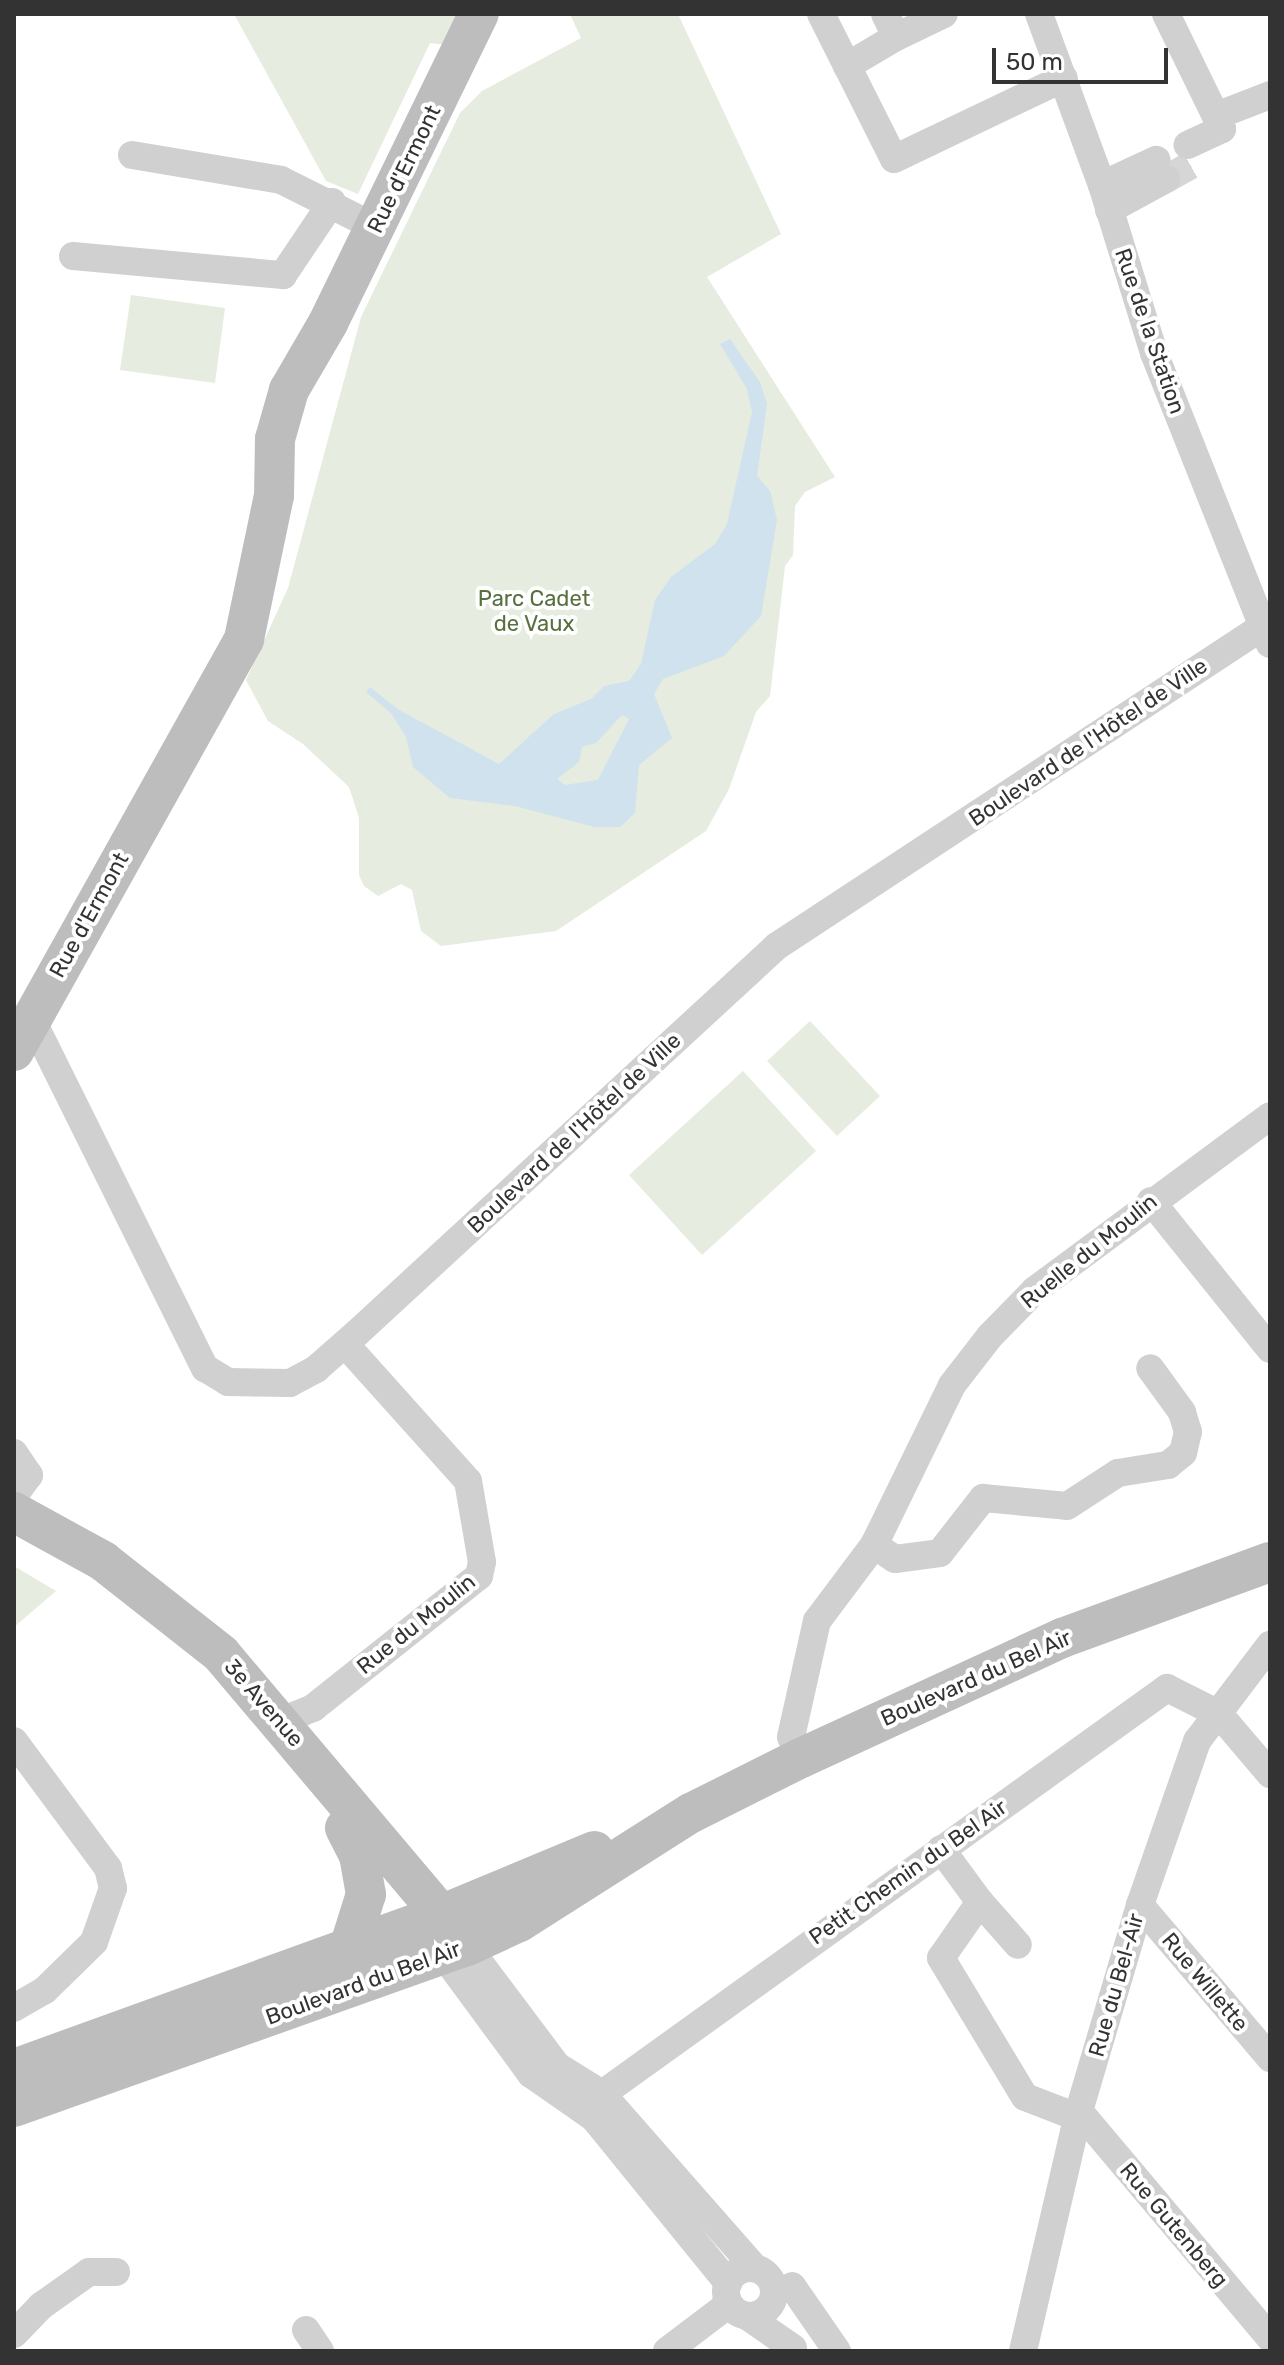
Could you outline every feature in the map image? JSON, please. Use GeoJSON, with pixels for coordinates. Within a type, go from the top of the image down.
{"type":"FeatureCollection","features":[{"type":"Feature","properties":{"kind":"street"},"geometry":{"type":"LineString","coordinates":[[821,14],[894,159],[1064,78]]}},
{"type":"Feature","properties":{"kind":"street"},"geometry":{"type":"LineString","coordinates":[[847,66],[890,25],[944,14]]}},
{"type":"Feature","properties":{"kind":"street","name":"Rue de la Station"},"geometry":{"type":"LineString","coordinates":[[1039,14],[1105,197],[1154,353],[1266,636]]}},
{"type":"Feature","properties":{"kind":"street"},"geometry":{"type":"LineString","coordinates":[[1166,14],[1219,122]]}},
{"type":"Feature","properties":{"kind":"street","name":"Rue d'Ermont"},"geometry":{"type":"LineString","coordinates":[[23,1036],[162,777],[185,704],[257,564],[274,496],[282,410],[296,374],[328,323],[477,17]]}},
{"type":"Feature","properties":{"kind":"street"},"geometry":{"type":"LineString","coordinates":[[1193,154],[1219,122],[1270,95]]}},
{"type":"Feature","properties":{"kind":"street"},"geometry":{"type":"LineString","coordinates":[[132,155],[281,180],[332,202],[375,227]]}},
{"type":"Feature","properties":{"kind":"street"},"geometry":{"type":"LineString","coordinates":[[1105,197],[1161,170]]}},
{"type":"Feature","properties":{"kind":"street"},"geometry":{"type":"LineString","coordinates":[[73,256],[283,275],[332,202]]}},
{"type":"Feature","properties":{"kind":"street","name":"Boulevard de l'Hôtel de Ville"},"geometry":{"type":"LineString","coordinates":[[23,1036],[205,1368],[228,1382],[290,1383],[345,1344],[793,936],[1266,636]]}},
{"type":"Feature","properties":{"kind":"street","name":"Ruelle du Moulin"},"geometry":{"type":"LineString","coordinates":[[801,1758],[791,1737],[817,1621],[874,1545],[952,1385],[990,1336],[1035,1290],[1151,1201],[1270,1116]]}},
{"type":"Feature","properties":{"kind":"street"},"geometry":{"type":"LineString","coordinates":[[1151,1201],[1270,1349]]}},
{"type":"Feature","properties":{"kind":"street","name":"Rue du Moulin"},"geometry":{"type":"LineString","coordinates":[[281,1721],[313,1708],[479,1576],[482,1562],[468,1481],[345,1344]]}},
{"type":"Feature","properties":{"kind":"street"},"geometry":{"type":"LineString","coordinates":[[874,1545],[895,1559],[940,1553],[983,1498],[1067,1506],[1118,1473],[1168,1465],[1183,1453],[1188,1432],[1182,1412],[1150,1368]]}},
{"type":"Feature","properties":{"kind":"street"},"geometry":{"type":"LineString","coordinates":[[14,1453],[29,1475],[14,1496]]}},
{"type":"Feature","properties":{"kind":"street","name":"3e Avenue"},"geometry":{"type":"LineString","coordinates":[[14,1512],[127,1577],[221,1654],[281,1721],[456,1951]]}},
{"type":"Feature","properties":{"kind":"street","name":"3e Avenue"},"geometry":{"type":"LineString","coordinates":[[14,1532],[87,1573],[165,1634],[242,1710],[345,1828],[433,1918]]}},
{"type":"Feature","properties":{"kind":"street","name":"Boulevard du Bel Air"},"geometry":{"type":"LineString","coordinates":[[14,2069],[350,1945],[433,1918],[691,1813],[801,1758],[1062,1638],[1270,1562]]}},
{"type":"Feature","properties":{"kind":"street","name":"Rue du Bel-Air"},"geometry":{"type":"LineString","coordinates":[[1028,2347],[1078,2114],[1140,1905],[1197,1741],[1270,1645]]}},
{"type":"Feature","properties":{"kind":"street","name":"Petit Chemin du Bel Air"},"geometry":{"type":"LineString","coordinates":[[602,2094],[1167,1688],[1219,1714]]}},
{"type":"Feature","properties":{"kind":"street"},"geometry":{"type":"LineString","coordinates":[[1219,1714],[1270,1774]]}},
{"type":"Feature","properties":{"kind":"street"},"geometry":{"type":"LineString","coordinates":[[14,1741],[108,1868],[113,1888],[94,1942],[45,1990],[14,2008]]}},
{"type":"Feature","properties":{"kind":"street","name":"Boulevard du Bel Air"},"geometry":{"type":"LineString","coordinates":[[14,2107],[456,1951],[519,1922],[691,1813]]}},
{"type":"Feature","properties":{"kind":"street"},"geometry":{"type":"LineString","coordinates":[[345,1828],[359,1855],[366,1894],[350,1945]]}},
{"type":"Feature","properties":{"kind":"street"},"geometry":{"type":"LineString","coordinates":[[941,1849],[980,1902],[1018,1945]]}},
{"type":"Feature","properties":{"kind":"street"},"geometry":{"type":"LineString","coordinates":[[980,1902],[941,1958],[1025,2097],[1078,2114]]}},
{"type":"Feature","properties":{"kind":"street","name":"Rue Willette"},"geometry":{"type":"LineString","coordinates":[[1140,1905],[1270,2058]]}},
{"type":"Feature","properties":{"kind":"street"},"geometry":{"type":"LineString","coordinates":[[456,1951],[557,2066],[602,2094],[755,2268],[773,2283],[667,2351]]}},
{"type":"Feature","properties":{"kind":"street"},"geometry":{"type":"LineString","coordinates":[[456,1951],[531,2074],[594,2118],[744,2302],[795,2349]]}},
{"type":"Feature","properties":{"kind":"street","name":"Rue Gutenberg"},"geometry":{"type":"LineString","coordinates":[[1078,2114],[1270,2338]]}},
{"type":"Feature","properties":{"kind":"street"},"geometry":{"type":"LineString","coordinates":[[744,2302],[738,2270],[755,2268]]}},
{"type":"Feature","properties":{"kind":"street"},"geometry":{"type":"LineString","coordinates":[[14,2334],[41,2306],[89,2272],[116,2272]]}},
{"type":"Feature","properties":{"kind":"street"},"geometry":{"type":"LineString","coordinates":[[792,2286],[837,2351]]}},
{"type":"Feature","properties":{"kind":"green space"},"geometry":{"type":"Polygon","coordinates":[[[234,14],[458,14],[447,45],[430,43],[358,194],[326,181],[234,14]]]}},
{"type":"Feature","properties":{"kind":"green space","name":"Parc Cadet de Vaux"},"geometry":{"type":"Polygon","coordinates":[[[570,14],[678,14],[781,234],[707,277],[835,477],[805,492],[795,506],[793,555],[785,566],[770,696],[756,712],[729,789],[706,831],[556,931],[441,946],[421,931],[412,890],[401,884],[378,896],[364,886],[359,875],[359,818],[349,787],[303,744],[268,721],[246,680],[288,588],[361,317],[460,113],[482,91],[581,38],[570,14]]]}},
{"type":"Feature","properties":{"kind":"green space"},"geometry":{"type":"Polygon","coordinates":[[[131,295],[225,308],[215,383],[120,370],[131,295]]]}},
{"type":"Feature","properties":{"kind":"green space"},"geometry":{"type":"Polygon","coordinates":[[[810,1021],[880,1096],[837,1136],[767,1061],[810,1021]]]}},
{"type":"Feature","properties":{"kind":"green space"},"geometry":{"type":"Polygon","coordinates":[[[743,1071],[816,1151],[702,1255],[629,1175],[743,1071]]]}},
{"type":"Feature","properties":{"kind":"green space"},"geometry":{"type":"Polygon","coordinates":[[[14,1566],[56,1591],[14,1627],[14,1566]]]}},
{"type":"Feature","properties":{"kind":"water"},"geometry":{"type":"Polygon","coordinates":[[[730,339],[760,382],[767,404],[757,476],[770,491],[777,520],[761,616],[724,656],[663,679],[654,694],[672,738],[639,765],[635,813],[620,827],[594,827],[515,806],[450,798],[413,767],[406,737],[391,713],[366,692],[370,687],[399,710],[499,764],[554,714],[591,699],[604,686],[629,681],[641,664],[655,600],[671,577],[715,544],[727,524],[752,412],[747,389],[720,344],[730,339]],[[622,715],[596,743],[582,747],[579,762],[557,779],[565,785],[598,780],[629,719],[622,715]]]}},
{"type":"Feature","properties":{"kind":"tunnel"},"geometry":{"type":"LineString","coordinates":[[1166,179],[1197,162]]}}]}
